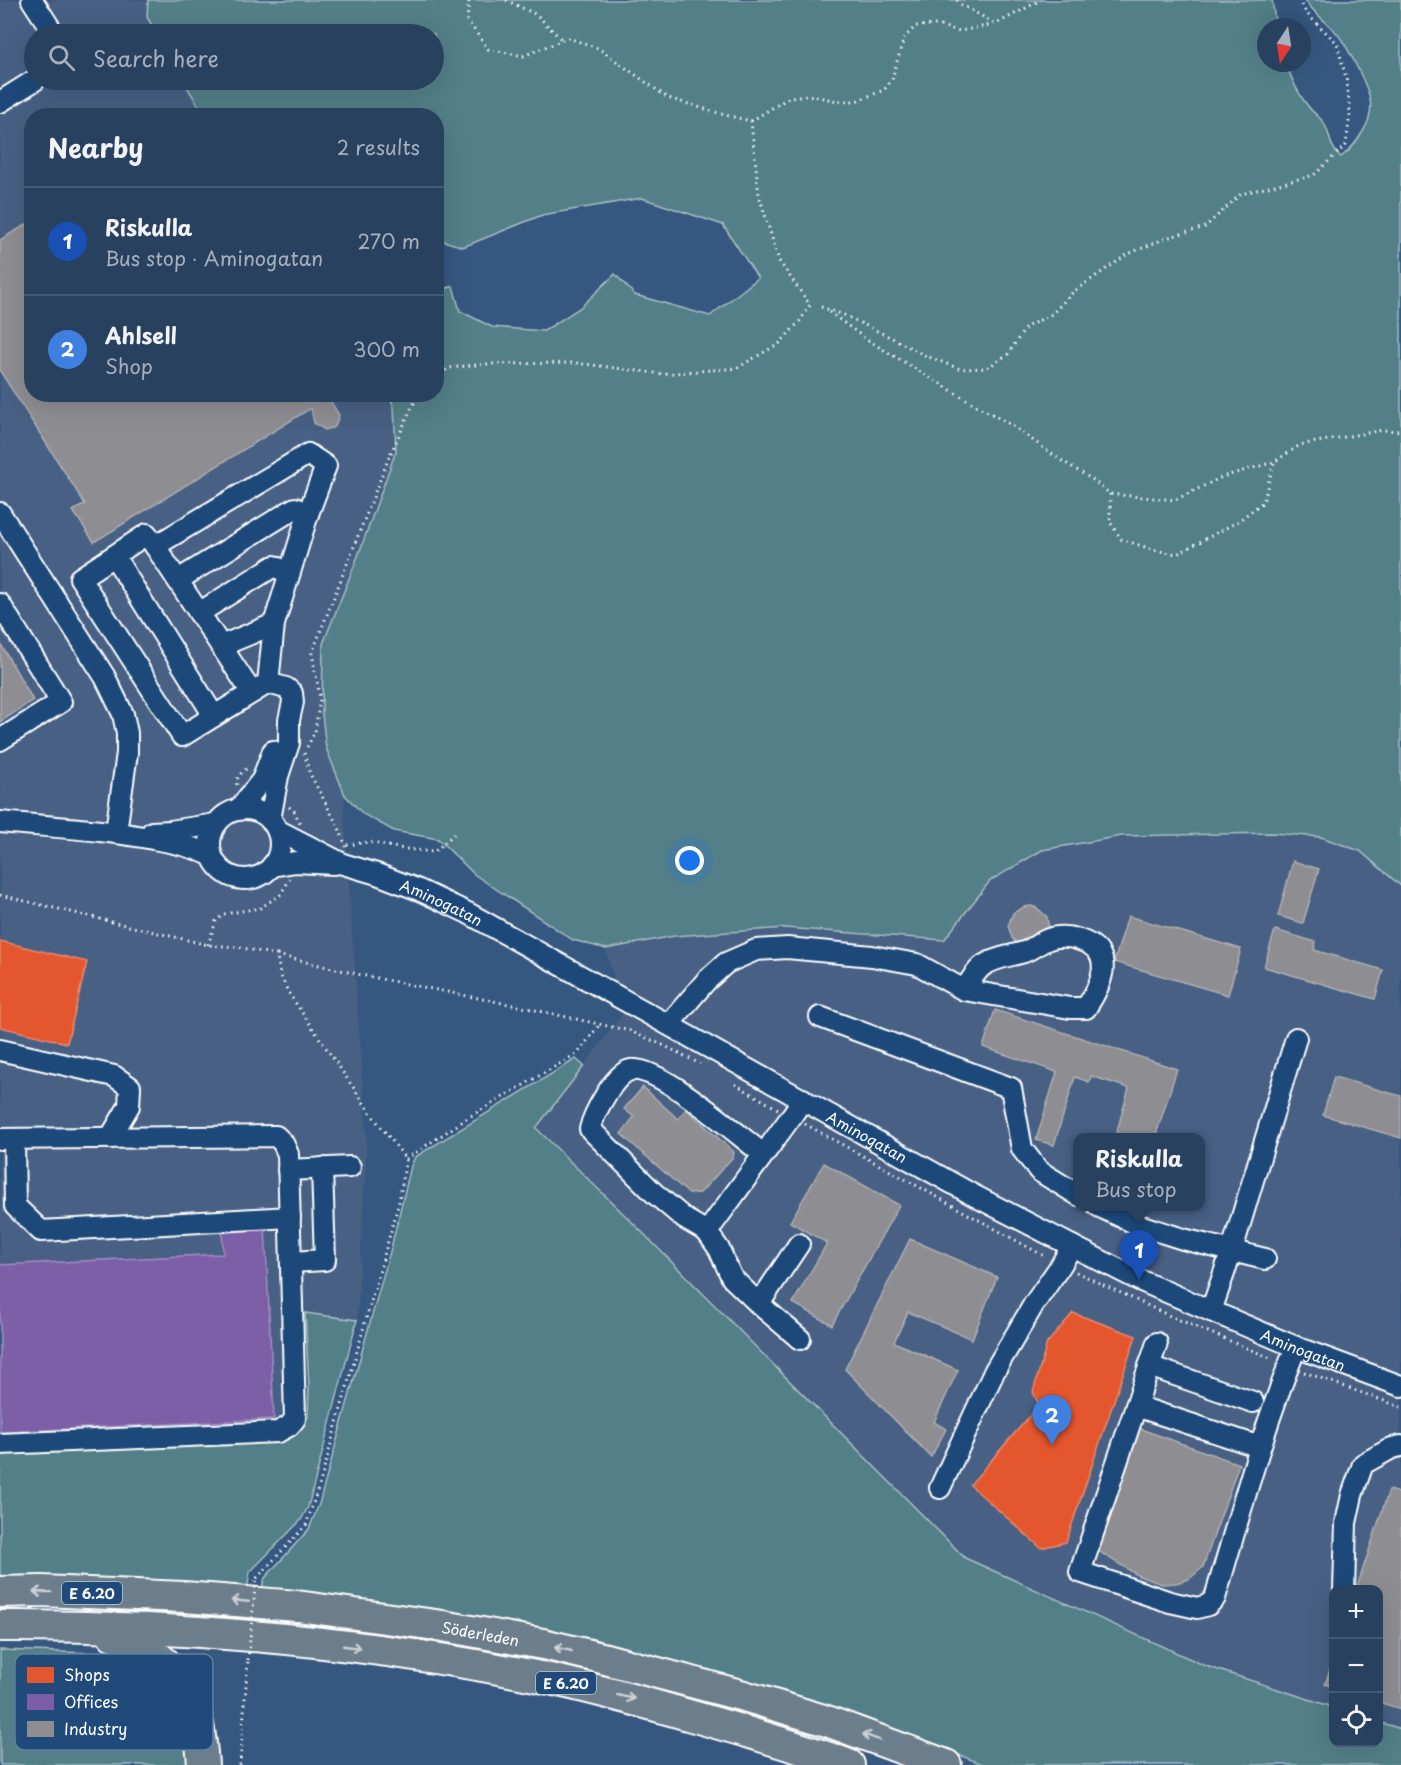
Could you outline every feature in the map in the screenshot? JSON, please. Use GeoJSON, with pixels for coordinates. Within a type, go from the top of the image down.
{"type":"FeatureCollection","features":[{"type":"Feature","properties":{"kind":"highway","name":"Söderleden"},"geometry":{"type":"LineString","coordinates":[[0,1592],[41,1591],[184,1597],[297,1606],[421,1623],[543,1644],[744,1696],[827,1721],[946,1765]]}},
{"type":"Feature","properties":{"kind":"highway","name":"E 6.20"},"geometry":{"type":"LineString","coordinates":[[0,1626],[93,1626],[294,1639],[419,1656],[536,1676],[662,1707],[764,1736],[849,1765]]}},
{"type":"Feature","properties":{"kind":"highway"},"geometry":{"type":"LineString","coordinates":[[93,1626],[153,1654]]}},
{"type":"Feature","properties":{"kind":"highway"},"geometry":{"type":"LineString","coordinates":[[201,1750],[202,1765]]}},
{"type":"Feature","properties":{"kind":"street"},"geometry":{"type":"LineString","coordinates":[[32,0],[48,24]]}},
{"type":"Feature","properties":{"kind":"street"},"geometry":{"type":"LineString","coordinates":[[0,102],[24,87]]}},
{"type":"Feature","properties":{"kind":"street"},"geometry":{"type":"LineString","coordinates":[[155,546],[308,454],[326,466],[288,573],[260,688]]}},
{"type":"Feature","properties":{"kind":"street"},"geometry":{"type":"LineString","coordinates":[[178,580],[295,508],[308,514]]}},
{"type":"Feature","properties":{"kind":"street"},"geometry":{"type":"LineString","coordinates":[[0,513],[105,677],[123,714],[127,733],[127,753],[120,832]]}},
{"type":"Feature","properties":{"kind":"street"},"geometry":{"type":"LineString","coordinates":[[260,688],[221,646],[147,534],[80,578],[182,736],[260,688],[286,688],[292,693],[289,743],[278,776],[273,825],[280,845],[272,866]]}},
{"type":"Feature","properties":{"kind":"street"},"geometry":{"type":"LineString","coordinates":[[114,556],[214,716]]}},
{"type":"Feature","properties":{"kind":"street"},"geometry":{"type":"LineString","coordinates":[[200,613],[274,566],[288,573]]}},
{"type":"Feature","properties":{"kind":"street"},"geometry":{"type":"LineString","coordinates":[[0,603],[62,702],[0,740]]}},
{"type":"Feature","properties":{"kind":"street"},"geometry":{"type":"LineString","coordinates":[[221,646],[274,624]]}},
{"type":"Feature","properties":{"kind":"street"},"geometry":{"type":"LineString","coordinates":[[238,810],[262,780],[278,738],[289,720]]}},
{"type":"Feature","properties":{"kind":"street","name":"Aminogatan"},"geometry":{"type":"LineString","coordinates":[[0,822],[120,832],[170,831],[216,824],[226,815],[238,810],[258,812],[273,825],[345,855],[377,874],[419,890],[468,913],[975,1196],[1139,1280],[1296,1347],[1401,1386]]}},
{"type":"Feature","properties":{"kind":"street"},"geometry":{"type":"LineString","coordinates":[[211,855],[210,839],[216,824]]}},
{"type":"Feature","properties":{"kind":"street","name":"Aminogatan"},"geometry":{"type":"LineString","coordinates":[[120,832],[201,850],[211,855],[220,869],[234,878],[251,879],[266,872],[272,866],[345,855]]}},
{"type":"Feature","properties":{"kind":"street"},"geometry":{"type":"LineString","coordinates":[[669,1024],[706,981],[726,963],[756,951],[786,948],[872,956],[917,964],[964,990],[1070,1008],[1086,1008],[1096,993],[1101,981],[1102,957],[1094,946],[1077,938],[1055,936],[1025,952],[999,958],[982,966],[964,990]]}},
{"type":"Feature","properties":{"kind":"street"},"geometry":{"type":"LineString","coordinates":[[820,1017],[1011,1088],[1022,1149],[1039,1171],[1073,1192]]}},
{"type":"Feature","properties":{"kind":"street"},"geometry":{"type":"LineString","coordinates":[[1211,1311],[1232,1250],[1296,1038]]}},
{"type":"Feature","properties":{"kind":"street"},"geometry":{"type":"LineString","coordinates":[[0,1050],[114,1076],[130,1087],[129,1106],[110,1138]]}},
{"type":"Feature","properties":{"kind":"street"},"geometry":{"type":"LineString","coordinates":[[763,1154],[670,1084],[645,1072],[632,1070],[625,1072],[612,1086],[597,1108],[590,1129],[654,1193],[685,1219],[707,1232],[719,1249],[732,1278],[800,1340]]}},
{"type":"Feature","properties":{"kind":"street"},"geometry":{"type":"LineString","coordinates":[[707,1232],[803,1099]]}},
{"type":"Feature","properties":{"kind":"street"},"geometry":{"type":"LineString","coordinates":[[0,1444],[278,1432],[289,1426],[295,1419],[290,1217],[288,1170],[288,1154],[283,1143],[276,1136],[7,1139],[15,1206],[41,1231],[290,1217]]}},
{"type":"Feature","properties":{"kind":"street"},"geometry":{"type":"LineString","coordinates":[[288,1170],[350,1167]]}},
{"type":"Feature","properties":{"kind":"street"},"geometry":{"type":"LineString","coordinates":[[291,1262],[325,1260],[322,1168]]}},
{"type":"Feature","properties":{"kind":"street"},"geometry":{"type":"LineString","coordinates":[[1109,1211],[1139,1225],[1184,1239],[1265,1259]]}},
{"type":"Feature","properties":{"kind":"street"},"geometry":{"type":"LineString","coordinates":[[759,1304],[799,1244]]}},
{"type":"Feature","properties":{"kind":"street"},"geometry":{"type":"LineString","coordinates":[[940,1488],[995,1370],[1072,1246]]}},
{"type":"Feature","properties":{"kind":"street"},"geometry":{"type":"LineString","coordinates":[[1157,1343],[1080,1572],[1170,1602],[1197,1608],[1208,1605],[1215,1598],[1260,1447],[1296,1347]]}},
{"type":"Feature","properties":{"kind":"street"},"geometry":{"type":"LineString","coordinates":[[1149,1366],[1253,1402]]}},
{"type":"Feature","properties":{"kind":"street"},"geometry":{"type":"LineString","coordinates":[[1136,1406],[1260,1447]]}},
{"type":"Feature","properties":{"kind":"street"},"geometry":{"type":"LineString","coordinates":[[1344,1585],[1346,1523],[1352,1495],[1364,1464],[1392,1448],[1401,1446]]}},
{"type":"Feature","properties":{"kind":"path"},"geometry":{"type":"LineString","coordinates":[[469,0],[467,20],[488,49],[523,56],[568,38],[598,48],[668,98],[751,121],[790,97],[808,95],[838,101],[856,101],[884,90],[892,79],[904,38],[916,26],[936,25],[960,31],[996,24],[1041,0]]}},
{"type":"Feature","properties":{"kind":"path"},"geometry":{"type":"LineString","coordinates":[[506,0],[537,15],[562,40]]}},
{"type":"Feature","properties":{"kind":"path"},"geometry":{"type":"LineString","coordinates":[[957,0],[960,4],[996,24]]}},
{"type":"Feature","properties":{"kind":"path"},"geometry":{"type":"LineString","coordinates":[[1300,0],[1306,13],[1337,43],[1347,82],[1350,114],[1346,145],[1314,175],[1241,195],[1205,227],[1166,238],[1128,254],[1073,291],[1052,314],[1026,327],[1008,354],[987,368],[960,369],[924,355],[844,315],[820,307],[834,314],[869,341],[1013,426],[1110,494],[1175,500],[1222,477],[1274,462],[1300,445],[1383,430],[1401,431]]}},
{"type":"Feature","properties":{"kind":"path"},"geometry":{"type":"LineString","coordinates":[[444,372],[449,368],[484,364],[576,363],[662,374],[737,368],[780,343],[800,321],[810,305],[779,261],[759,195],[751,121]]}},
{"type":"Feature","properties":{"kind":"path"},"geometry":{"type":"LineString","coordinates":[[415,402],[389,457],[312,653],[320,698],[315,732],[304,752],[310,774],[339,828],[345,855],[368,842],[434,852],[454,834]]}},
{"type":"Feature","properties":{"kind":"path"},"geometry":{"type":"LineString","coordinates":[[1110,494],[1110,522],[1121,539],[1154,550],[1177,554],[1237,522],[1263,502],[1274,462]]}},
{"type":"Feature","properties":{"kind":"path"},"geometry":{"type":"LineString","coordinates":[[277,955],[361,975],[600,1023],[646,1037],[705,1067]]}},
{"type":"Feature","properties":{"kind":"path"},"geometry":{"type":"LineString","coordinates":[[406,1159],[470,1117],[578,1053],[600,1023]]}},
{"type":"Feature","properties":{"kind":"path"},"geometry":{"type":"LineString","coordinates":[[734,1083],[998,1232],[1061,1264],[1170,1316],[1289,1366],[1401,1407]]}},
{"type":"Feature","properties":{"kind":"path"},"geometry":{"type":"LineString","coordinates":[[240,1765],[256,1579],[277,1556]]}},
{"type":"Feature","properties":{"kind":"shaded area"},"geometry":{"type":"Polygon","coordinates":[[[0,0],[148,0],[147,17],[151,24],[24,24],[24,90],[189,90],[200,108],[24,108],[24,402],[392,402],[394,407],[396,451],[323,644],[322,714],[326,748],[345,795],[344,811],[367,1143],[357,1320],[305,1313],[309,1386],[308,1417],[297,1433],[275,1440],[0,1452],[0,0]]]}},
{"type":"Feature","properties":{"kind":"shaded area"},"geometry":{"type":"Polygon","coordinates":[[[1272,833],[1321,837],[1360,851],[1401,886],[1401,1729],[1383,1723],[1383,1585],[1329,1585],[1329,1706],[1206,1666],[965,1558],[536,1128],[623,1013],[606,949],[674,936],[785,928],[944,940],[990,881],[1042,850],[1122,836],[1272,833]]]}},
{"type":"Feature","properties":{"kind":"green space"},"geometry":{"type":"Polygon","coordinates":[[[148,0],[1272,0],[1275,18],[1257,18],[1257,72],[1289,72],[1304,101],[1324,123],[1332,144],[1341,157],[1348,152],[1367,124],[1371,107],[1370,99],[1343,42],[1305,0],[1401,0],[1401,886],[1360,851],[1321,837],[1272,833],[1122,836],[1042,850],[990,881],[944,940],[785,928],[674,936],[606,949],[573,940],[475,875],[438,839],[394,831],[363,814],[345,795],[326,748],[322,714],[323,644],[396,451],[392,402],[444,402],[444,289],[453,286],[460,311],[492,327],[544,331],[581,307],[615,274],[635,295],[710,316],[758,278],[723,225],[642,198],[542,215],[463,247],[444,241],[444,108],[200,108],[189,90],[444,90],[444,24],[151,24],[147,17],[148,0]]]}},
{"type":"Feature","properties":{"kind":"green space"},"geometry":{"type":"Polygon","coordinates":[[[576,1059],[584,1066],[536,1128],[965,1558],[1206,1666],[1329,1706],[1329,1747],[1383,1747],[1383,1723],[1401,1729],[1401,1765],[985,1765],[871,1721],[770,1687],[594,1639],[426,1610],[262,1587],[265,1578],[309,1529],[319,1504],[415,1157],[576,1059]]]}},
{"type":"Feature","properties":{"kind":"green space"},"geometry":{"type":"Polygon","coordinates":[[[305,1313],[357,1320],[308,1507],[301,1520],[250,1572],[247,1590],[0,1579],[0,1452],[275,1440],[297,1433],[308,1417],[309,1386],[305,1313]]]}},
{"type":"Feature","properties":{"kind":"green space"},"geometry":{"type":"Polygon","coordinates":[[[0,1650],[104,1654],[15,1654],[15,1750],[192,1750],[195,1765],[0,1765],[0,1650]]]}},
{"type":"Feature","properties":{"kind":"building: Shops"},"geometry":{"type":"Polygon","coordinates":[[[0,941],[87,962],[67,1043],[0,1027],[0,941]]]}},
{"type":"Feature","properties":{"kind":"building: Shops"},"geometry":{"type":"Polygon","coordinates":[[[1073,1313],[1136,1336],[1066,1542],[1041,1548],[970,1485],[1039,1405],[1033,1392],[1047,1343],[1073,1313]]]}},
{"type":"Feature","properties":{"kind":"building: Offices"},"geometry":{"type":"Polygon","coordinates":[[[265,1225],[274,1419],[0,1432],[0,1265],[223,1254],[222,1227],[265,1225]]]}},
{"type":"Feature","properties":{"kind":"building: Industry"},"geometry":{"type":"Polygon","coordinates":[[[24,226],[24,402],[331,402],[339,415],[335,427],[325,430],[314,423],[311,408],[94,542],[73,511],[85,504],[0,371],[0,240],[24,226]]]}},
{"type":"Feature","properties":{"kind":"building: Industry"},"geometry":{"type":"Polygon","coordinates":[[[0,643],[33,700],[0,722],[0,643]]]}},
{"type":"Feature","properties":{"kind":"building: Industry"},"geometry":{"type":"Polygon","coordinates":[[[1293,861],[1319,869],[1303,923],[1278,916],[1293,861]]]}},
{"type":"Feature","properties":{"kind":"building: Industry"},"geometry":{"type":"Polygon","coordinates":[[[1031,906],[1047,917],[1049,930],[1022,946],[1012,938],[1008,926],[1013,913],[1031,906]]]}},
{"type":"Feature","properties":{"kind":"building: Industry"},"geometry":{"type":"Polygon","coordinates":[[[1128,916],[1241,949],[1228,995],[1114,962],[1128,916]]]}},
{"type":"Feature","properties":{"kind":"building: Industry"},"geometry":{"type":"Polygon","coordinates":[[[1275,930],[1316,942],[1314,950],[1383,970],[1375,999],[1264,967],[1275,930]]]}},
{"type":"Feature","properties":{"kind":"building: Industry"},"geometry":{"type":"Polygon","coordinates":[[[995,1010],[1177,1069],[1157,1133],[1116,1133],[1129,1088],[1091,1076],[1089,1082],[1075,1077],[1054,1145],[1036,1140],[1057,1072],[983,1047],[995,1010]]]}},
{"type":"Feature","properties":{"kind":"building: Industry"},"geometry":{"type":"Polygon","coordinates":[[[1334,1077],[1401,1096],[1401,1138],[1323,1115],[1334,1077]]]}},
{"type":"Feature","properties":{"kind":"building: Industry"},"geometry":{"type":"Polygon","coordinates":[[[643,1087],[678,1119],[686,1109],[734,1152],[733,1157],[700,1193],[689,1194],[621,1134],[634,1117],[624,1109],[643,1087]]]}},
{"type":"Feature","properties":{"kind":"building: Industry"},"geometry":{"type":"Polygon","coordinates":[[[824,1163],[899,1205],[832,1325],[793,1303],[827,1243],[790,1222],[824,1163]]]}},
{"type":"Feature","properties":{"kind":"building: Industry"},"geometry":{"type":"Polygon","coordinates":[[[910,1239],[997,1277],[972,1339],[908,1312],[894,1342],[958,1370],[934,1422],[946,1429],[931,1457],[845,1369],[910,1239]]]}},
{"type":"Feature","properties":{"kind":"building: Industry"},"geometry":{"type":"Polygon","coordinates":[[[1138,1428],[1239,1464],[1203,1567],[1189,1579],[1176,1583],[1162,1584],[1139,1576],[1093,1548],[1138,1428]]]}},
{"type":"Feature","properties":{"kind":"building: Industry"},"geometry":{"type":"Polygon","coordinates":[[[1389,1490],[1401,1494],[1401,1709],[1383,1704],[1383,1585],[1358,1585],[1389,1490]]]}},
{"type":"Feature","properties":{"kind":"building: Industry"},"geometry":{"type":"Polygon","coordinates":[[[1329,1672],[1329,1685],[1325,1684],[1329,1672]]]}},
{"type":"Feature","properties":{"kind":"place","name":"Riskulla"},"geometry":{"type":"Point","coordinates":[1139,1280]}},
{"type":"Feature","properties":{"kind":"place","name":"Ahlsell"},"geometry":{"type":"Point","coordinates":[1052,1445]}}]}
